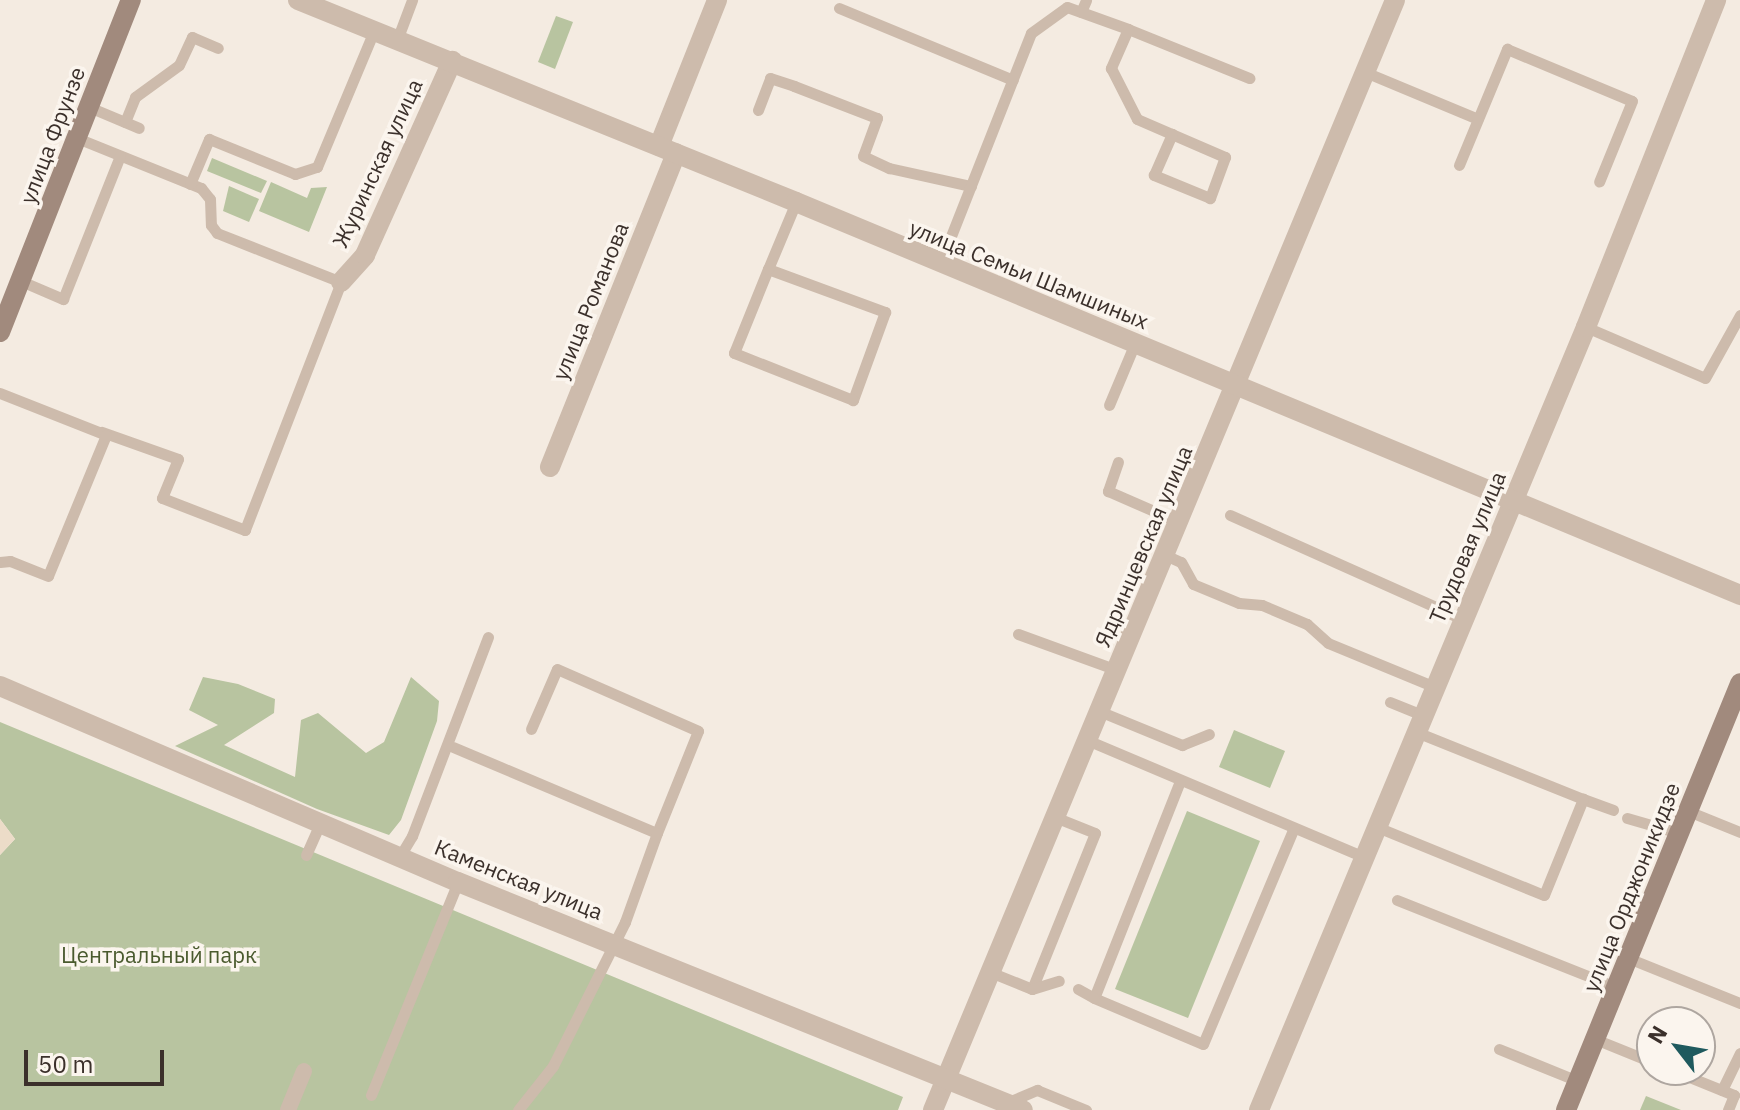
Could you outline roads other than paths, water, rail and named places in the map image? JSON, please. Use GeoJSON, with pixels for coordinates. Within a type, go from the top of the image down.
{"type":"FeatureCollection","features":[{"type":"Feature","properties":{"kind":"main road","name":"улица Фрунзе"},"geometry":{"type":"LineString","coordinates":[[0,332],[131,0]]}},
{"type":"Feature","properties":{"kind":"main road","name":"улица Орджоникидзе"},"geometry":{"type":"LineString","coordinates":[[1566,1110],[1740,683]]}},
{"type":"Feature","properties":{"kind":"street","name":"улица Семьи Шамшиных"},"geometry":{"type":"LineString","coordinates":[[298,0],[796,202],[940,265],[1237,384],[1740,595]]}},
{"type":"Feature","properties":{"kind":"street","name":"улица Романова"},"geometry":{"type":"LineString","coordinates":[[550,467],[667,149],[717,0]]}},
{"type":"Feature","properties":{"kind":"street","name":"Ядринцевская улица"},"geometry":{"type":"LineString","coordinates":[[933,1110],[1395,0]]}},
{"type":"Feature","properties":{"kind":"street","name":"Трудовая улица"},"geometry":{"type":"LineString","coordinates":[[1259,1110],[1586,327],[1716,0]]}},
{"type":"Feature","properties":{"kind":"street","name":"Журинская улица"},"geometry":{"type":"LineString","coordinates":[[341,282],[365,255],[452,61]]}},
{"type":"Feature","properties":{"kind":"street","name":"Каменская улица"},"geometry":{"type":"LineString","coordinates":[[0,686],[458,882],[1015,1107]]}},
{"type":"Feature","properties":{"kind":"street"},"geometry":{"type":"LineString","coordinates":[[288,1110],[304,1071]]}},
{"type":"Feature","properties":{"kind":"lane"},"geometry":{"type":"LineString","coordinates":[[397,40],[412,0]]}},
{"type":"Feature","properties":{"kind":"lane"},"geometry":{"type":"LineString","coordinates":[[1081,12],[1086,0]]}},
{"type":"Feature","properties":{"kind":"lane"},"geometry":{"type":"LineString","coordinates":[[940,265],[1031,33],[1067,7],[1249,78]]}},
{"type":"Feature","properties":{"kind":"lane"},"geometry":{"type":"LineString","coordinates":[[839,8],[1013,80]]}},
{"type":"Feature","properties":{"kind":"lane"},"geometry":{"type":"LineString","coordinates":[[1128,29],[1111,68],[1137,119],[1172,134],[1225,157],[1210,198],[1154,175],[1172,134]]}},
{"type":"Feature","properties":{"kind":"lane"},"geometry":{"type":"LineString","coordinates":[[190,184],[209,139],[295,174],[317,167],[374,31]]}},
{"type":"Feature","properties":{"kind":"lane"},"geometry":{"type":"LineString","coordinates":[[125,122],[135,97],[179,65],[192,37],[218,48]]}},
{"type":"Feature","properties":{"kind":"lane"},"geometry":{"type":"LineString","coordinates":[[1459,165],[1507,49],[1632,101],[1599,182]]}},
{"type":"Feature","properties":{"kind":"lane"},"geometry":{"type":"LineString","coordinates":[[1365,72],[1478,119]]}},
{"type":"Feature","properties":{"kind":"lane"},"geometry":{"type":"LineString","coordinates":[[758,110],[770,78],[794,86],[877,118],[863,156],[889,168],[971,186]]}},
{"type":"Feature","properties":{"kind":"lane"},"geometry":{"type":"LineString","coordinates":[[89,107],[139,128]]}},
{"type":"Feature","properties":{"kind":"lane"},"geometry":{"type":"LineString","coordinates":[[0,393],[178,459],[162,498],[245,530],[341,282],[217,233],[211,225],[210,199],[201,188],[77,138]]}},
{"type":"Feature","properties":{"kind":"lane"},"geometry":{"type":"LineString","coordinates":[[21,281],[63,299],[120,156]]}},
{"type":"Feature","properties":{"kind":"lane"},"geometry":{"type":"LineString","coordinates":[[768,269],[885,312],[853,400],[734,353],[768,269],[796,202]]}},
{"type":"Feature","properties":{"kind":"lane"},"geometry":{"type":"LineString","coordinates":[[1586,327],[1705,378],[1740,315]]}},
{"type":"Feature","properties":{"kind":"lane"},"geometry":{"type":"LineString","coordinates":[[1109,405],[1135,343]]}},
{"type":"Feature","properties":{"kind":"lane"},"geometry":{"type":"LineString","coordinates":[[0,562],[10,561],[48,576],[106,435],[102,432]]}},
{"type":"Feature","properties":{"kind":"lane"},"geometry":{"type":"LineString","coordinates":[[1118,462],[1108,491],[1179,522]]}},
{"type":"Feature","properties":{"kind":"lane"},"geometry":{"type":"LineString","coordinates":[[1230,515],[1463,619]]}},
{"type":"Feature","properties":{"kind":"lane"},"geometry":{"type":"LineString","coordinates":[[1165,555],[1181,562],[1193,584],[1239,603],[1262,605],[1307,624],[1328,643],[1435,687]]}},
{"type":"Feature","properties":{"kind":"lane"},"geometry":{"type":"LineString","coordinates":[[1018,634],[1117,670]]}},
{"type":"Feature","properties":{"kind":"lane"},"geometry":{"type":"LineString","coordinates":[[400,856],[412,836],[488,637]]}},
{"type":"Feature","properties":{"kind":"lane"},"geometry":{"type":"LineString","coordinates":[[518,1110],[553,1066],[625,922],[698,731],[557,669],[531,729]]}},
{"type":"Feature","properties":{"kind":"lane"},"geometry":{"type":"LineString","coordinates":[[1390,702],[1420,724],[1613,810]]}},
{"type":"Feature","properties":{"kind":"lane"},"geometry":{"type":"LineString","coordinates":[[1099,711],[1179,744],[1209,734]]}},
{"type":"Feature","properties":{"kind":"lane"},"geometry":{"type":"LineString","coordinates":[[1087,740],[1364,857]]}},
{"type":"Feature","properties":{"kind":"lane"},"geometry":{"type":"LineString","coordinates":[[453,747],[657,833]]}},
{"type":"Feature","properties":{"kind":"lane"},"geometry":{"type":"LineString","coordinates":[[1094,998],[1180,781]]}},
{"type":"Feature","properties":{"kind":"lane"},"geometry":{"type":"LineString","coordinates":[[1377,827],[1544,895],[1583,799]]}},
{"type":"Feature","properties":{"kind":"lane"},"geometry":{"type":"LineString","coordinates":[[1688,811],[1740,832]]}},
{"type":"Feature","properties":{"kind":"lane"},"geometry":{"type":"LineString","coordinates":[[1032,989],[1095,833],[1055,817]]}},
{"type":"Feature","properties":{"kind":"lane"},"geometry":{"type":"LineString","coordinates":[[1627,818],[1679,833]]}},
{"type":"Feature","properties":{"kind":"lane"},"geometry":{"type":"LineString","coordinates":[[306,855],[320,823]]}},
{"type":"Feature","properties":{"kind":"lane"},"geometry":{"type":"LineString","coordinates":[[1078,989],[1203,1044],[1294,828]]}},
{"type":"Feature","properties":{"kind":"lane"},"geometry":{"type":"LineString","coordinates":[[371,1095],[458,882]]}},
{"type":"Feature","properties":{"kind":"lane"},"geometry":{"type":"LineString","coordinates":[[1397,900],[1616,987]]}},
{"type":"Feature","properties":{"kind":"lane"},"geometry":{"type":"LineString","coordinates":[[1628,958],[1740,1003]]}},
{"type":"Feature","properties":{"kind":"lane"},"geometry":{"type":"LineString","coordinates":[[990,972],[1032,989],[1059,981]]}},
{"type":"Feature","properties":{"kind":"lane"},"geometry":{"type":"LineString","coordinates":[[1595,1039],[1636,1056]]}},
{"type":"Feature","properties":{"kind":"lane"},"geometry":{"type":"LineString","coordinates":[[1499,1049],[1578,1081]]}},
{"type":"Feature","properties":{"kind":"lane"},"geometry":{"type":"LineString","coordinates":[[1722,1090],[1740,1053]]}},
{"type":"Feature","properties":{"kind":"lane"},"geometry":{"type":"LineString","coordinates":[[1712,1086],[1734,1095],[1728,1110]]}},
{"type":"Feature","properties":{"kind":"lane"},"geometry":{"type":"LineString","coordinates":[[1015,1107],[1037,1090],[1086,1110]]}},
{"type":"Feature","properties":{"kind":"park label","name":"Центральный парк"},"geometry":{"type":"Point","coordinates":[159,955]}}]}
